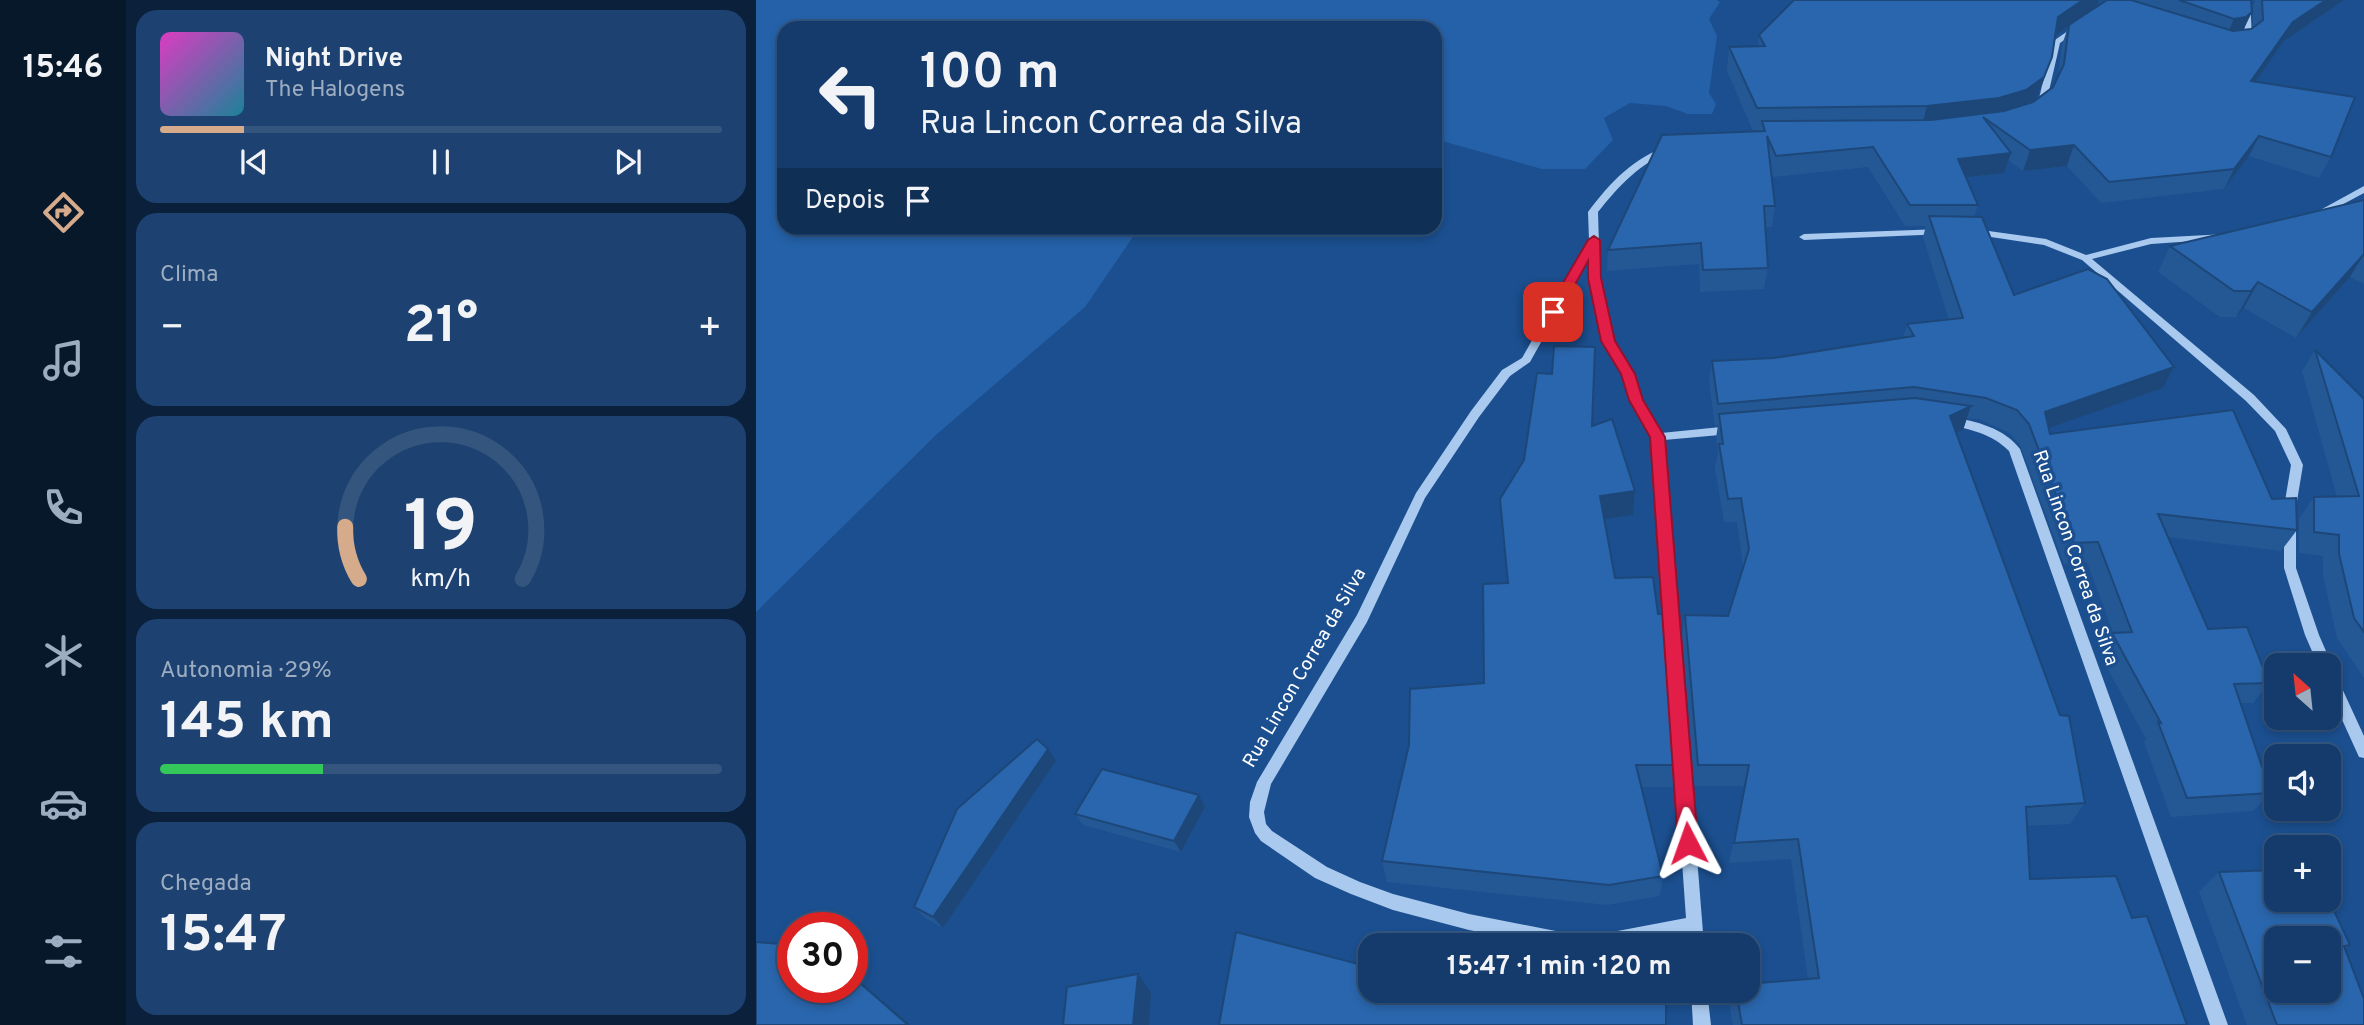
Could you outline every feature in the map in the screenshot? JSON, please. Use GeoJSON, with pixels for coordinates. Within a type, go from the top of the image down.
{"type":"FeatureCollection","features":[{"type":"Feature","properties":{"kind":"street"},"geometry":{"type":"LineString","coordinates":[[2231,45],[2239,44],[2248,37],[2246,0]]}},
{"type":"Feature","properties":{"kind":"street"},"geometry":{"type":"LineString","coordinates":[[2025,118],[2042,104],[2056,42],[2085,23]]}},
{"type":"Feature","properties":{"kind":"street","name":"Rua Lincon Correa da Silva"},"geometry":{"type":"LineString","coordinates":[[1684,146],[1650,154],[1614,187],[1594,212],[1594,240],[1595,278],[1608,341],[1628,374],[1636,400],[1658,437],[1695,933]]}},
{"type":"Feature","properties":{"kind":"street"},"geometry":{"type":"LineString","coordinates":[[2309,219],[2364,189]]}},
{"type":"Feature","properties":{"kind":"street"},"geometry":{"type":"LineString","coordinates":[[1804,237],[1959,231],[1994,233],[2046,242],[2085,258],[2250,398],[2280,429],[2297,465],[2290,507],[2290,568],[2320,653]]}},
{"type":"Feature","properties":{"kind":"street"},"geometry":{"type":"LineString","coordinates":[[2085,258],[2151,242],[2240,235]]}},
{"type":"Feature","properties":{"kind":"street","name":"Rua Lincon Correa da Silva"},"geometry":{"type":"LineString","coordinates":[[1532,933],[1391,902],[1314,871],[1266,836],[1258,824],[1256,808],[1264,782],[1362,618],[1420,496],[1506,373],[1526,360],[1594,240]]}},
{"type":"Feature","properties":{"kind":"street","name":"Rua Lincon Correa da Silva"},"geometry":{"type":"LineString","coordinates":[[1934,419],[1974,425],[2003,437],[2014,449],[2219,1025]]}},
{"type":"Feature","properties":{"kind":"street"},"geometry":{"type":"LineString","coordinates":[[1658,437],[1741,429]]}},
{"type":"Feature","properties":{"kind":"street"},"geometry":{"type":"LineString","coordinates":[[2342,703],[2364,752]]}},
{"type":"Feature","properties":{"kind":"street","name":"Rua Lincon Correa da Silva"},"geometry":{"type":"LineString","coordinates":[[1648,933],[1694,924]]}},
{"type":"Feature","properties":{"kind":"street"},"geometry":{"type":"LineString","coordinates":[[1700,1003],[1702,1025]]}},
{"type":"Feature","properties":{"kind":"shaded area"},"geometry":{"type":"Polygon","coordinates":[[[756,0],[1720,2],[1709,19],[1717,36],[1709,93],[1716,104],[1712,114],[1688,114],[1666,106],[1630,103],[1604,118],[1613,140],[1585,169],[1542,169],[1442,141],[1442,21],[777,21],[777,235],[1134,235],[1085,307],[937,434],[756,612],[756,0]]]}},
{"type":"Feature","properties":{"kind":"building"},"geometry":{"type":"Polygon","coordinates":[[[1794,0],[2083,0],[2058,17],[2052,57],[2044,77],[2026,90],[1999,98],[1927,106],[1757,108],[1729,47],[1765,46],[1759,35],[1794,0]]]}},
{"type":"Feature","properties":{"kind":"building"},"geometry":{"type":"Polygon","coordinates":[[[2107,0],[2131,0],[2233,31],[2251,29],[2263,20],[2262,0],[2326,0],[2293,22],[2251,81],[2355,97],[2331,157],[2259,136],[2234,169],[2109,182],[2074,145],[2030,150],[1983,117],[2011,153],[1958,159],[1978,205],[1910,205],[1873,147],[1776,156],[1767,136],[1775,206],[1764,206],[1768,268],[1703,270],[1701,243],[1608,250],[1662,135],[1765,131],[1762,121],[1931,120],[2004,111],[2033,102],[2053,87],[2064,64],[2069,25],[2107,0]]]}},
{"type":"Feature","properties":{"kind":"building"},"geometry":{"type":"Polygon","coordinates":[[[2179,0],[2251,0],[2252,12],[2246,17],[2234,19],[2179,0]]]}},
{"type":"Feature","properties":{"kind":"building"},"geometry":{"type":"Polygon","coordinates":[[[2364,200],[2364,254],[2312,312],[2258,282],[2251,291],[2234,291],[2170,246],[2364,200]]]}},
{"type":"Feature","properties":{"kind":"building"},"geometry":{"type":"Polygon","coordinates":[[[1929,216],[1982,217],[2014,295],[2088,269],[2107,279],[2174,367],[2045,412],[2050,434],[2233,410],[2272,499],[2296,498],[2297,530],[2158,514],[2208,629],[2247,627],[2264,670],[2264,683],[2234,684],[2264,772],[2264,793],[2187,798],[2158,722],[2161,723],[2112,633],[2132,632],[2098,542],[2074,543],[2029,424],[2017,410],[1986,398],[1914,387],[1718,404],[1712,361],[1774,358],[1914,336],[1907,324],[1963,318],[1929,216]]]}},
{"type":"Feature","properties":{"kind":"building"},"geometry":{"type":"Polygon","coordinates":[[[1554,346],[1595,347],[1592,426],[1612,419],[1635,491],[1600,496],[1615,578],[1653,577],[1658,614],[1666,614],[1677,765],[1636,765],[1663,876],[1609,885],[1382,861],[1409,745],[1410,689],[1484,683],[1483,584],[1508,583],[1500,499],[1524,460],[1537,373],[1552,374],[1554,346]]]}},
{"type":"Feature","properties":{"kind":"building"},"geometry":{"type":"Polygon","coordinates":[[[2315,350],[2364,399],[2364,632],[2354,618],[2339,554],[2339,535],[2314,532],[2314,497],[2359,496],[2315,350]]]}},
{"type":"Feature","properties":{"kind":"building"},"geometry":{"type":"Polygon","coordinates":[[[1915,398],[1971,406],[1950,416],[2060,715],[2069,716],[2085,803],[2026,807],[2030,879],[2116,876],[2132,918],[2147,916],[2187,1025],[1742,1025],[1738,1003],[1760,1003],[1760,983],[1819,978],[1798,839],[1734,843],[1749,765],[1698,765],[1685,615],[1728,616],[1749,549],[1741,498],[1728,499],[1719,444],[1723,444],[1719,414],[1915,398]]]}},
{"type":"Feature","properties":{"kind":"building"},"geometry":{"type":"Polygon","coordinates":[[[1037,739],[1048,749],[933,917],[914,907],[957,809],[1037,739]]]}},
{"type":"Feature","properties":{"kind":"building"},"geometry":{"type":"Polygon","coordinates":[[[1102,769],[1199,795],[1174,841],[1075,814],[1102,769]]]}},
{"type":"Feature","properties":{"kind":"building"},"geometry":{"type":"Polygon","coordinates":[[[2264,870],[2264,912],[2335,912],[2350,945],[2344,946],[2364,999],[2364,1025],[2277,1025],[2269,1003],[2341,1003],[2341,926],[2264,926],[2264,991],[2219,872],[2264,870]]]}},
{"type":"Feature","properties":{"kind":"building"},"geometry":{"type":"Polygon","coordinates":[[[1236,932],[1358,964],[1358,1003],[1666,1003],[1666,1025],[1219,1025],[1236,932]]]}},
{"type":"Feature","properties":{"kind":"building"},"geometry":{"type":"Polygon","coordinates":[[[756,942],[777,944],[777,1003],[868,1003],[868,990],[908,1025],[756,1025],[756,942]]]}},
{"type":"Feature","properties":{"kind":"building"},"geometry":{"type":"Polygon","coordinates":[[[1138,974],[1133,1025],[1063,1025],[1067,987],[1138,974]]]}},
{"type":"Feature","properties":{"kind":"route"},"geometry":{"type":"LineString","coordinates":[[1553,312],[1594,240],[1595,278],[1608,341],[1628,374],[1636,400],[1658,437],[1688,843]]}}]}
